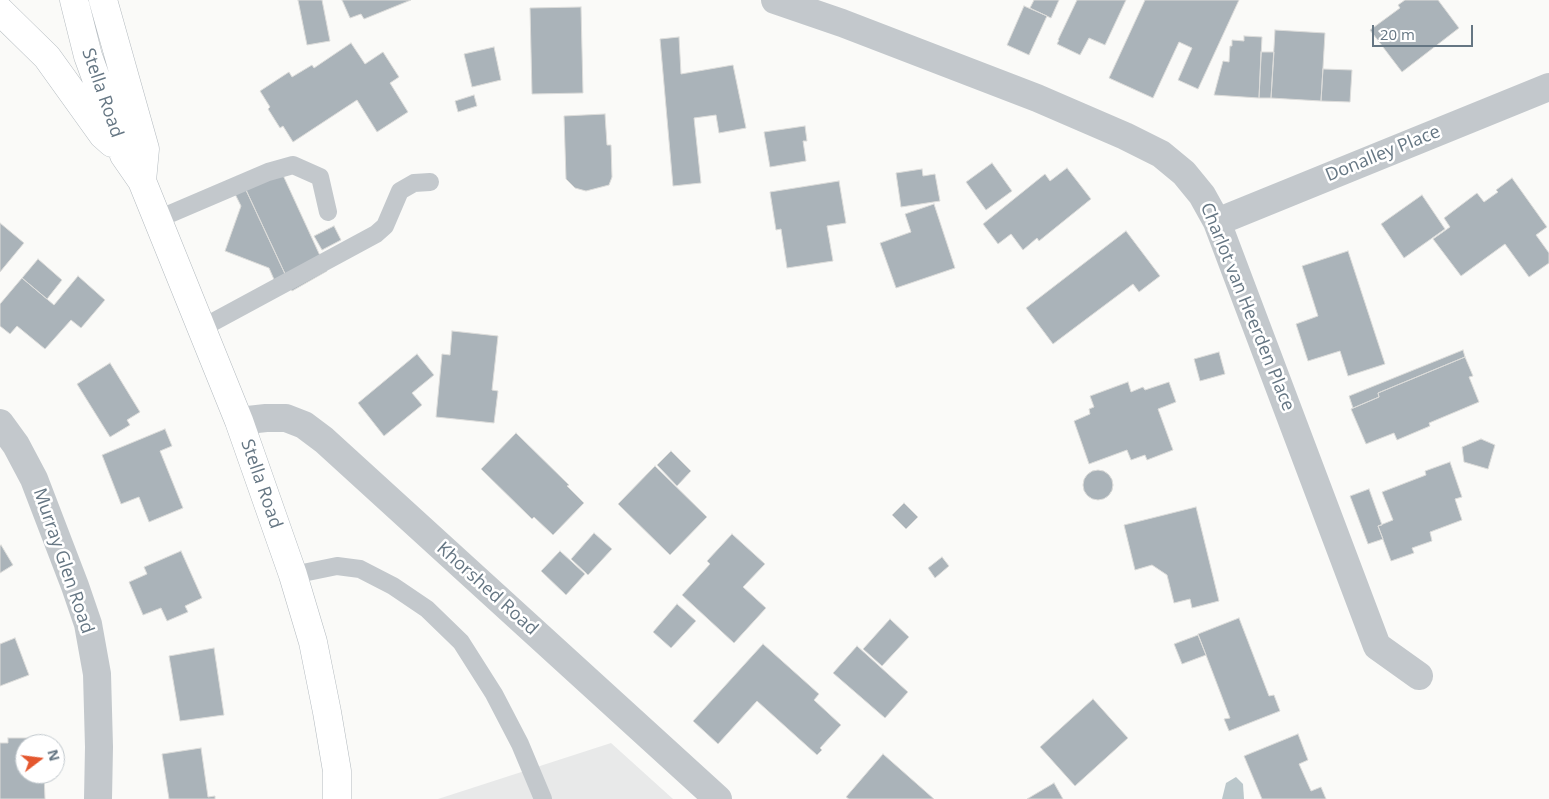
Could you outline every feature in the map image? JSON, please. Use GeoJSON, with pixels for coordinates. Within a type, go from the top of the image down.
{"type":"FeatureCollection","features":[{"type":"Feature","properties":{"kind":"main road","name":"Stella Road"},"geometry":{"type":"LineString","coordinates":[[74,0],[88,56],[124,155],[142,181],[158,219],[239,421],[294,575],[312,642],[327,712],[337,771],[338,799]]}},
{"type":"Feature","properties":{"kind":"main road","name":"Stella Road"},"geometry":{"type":"LineString","coordinates":[[103,0],[145,149],[142,181]]}},
{"type":"Feature","properties":{"kind":"main road"},"geometry":{"type":"LineString","coordinates":[[0,11],[47,57],[103,135],[124,155]]}},
{"type":"Feature","properties":{"kind":"street","name":"Charlot van Heerden Place"},"geometry":{"type":"LineString","coordinates":[[775,0],[840,12],[1126,136],[1161,154],[1184,173],[1202,195],[1217,222],[1377,646],[1419,676]]}},
{"type":"Feature","properties":{"kind":"street","name":"Donalley Place"},"geometry":{"type":"LineString","coordinates":[[1217,222],[1549,87]]}},
{"type":"Feature","properties":{"kind":"street","name":"Khorshed Road"},"geometry":{"type":"LineString","coordinates":[[239,421],[286,418],[304,425],[324,440],[718,799]]}},
{"type":"Feature","properties":{"kind":"street","name":"Murray Glen Road"},"geometry":{"type":"LineString","coordinates":[[0,423],[16,445],[34,479],[88,624],[97,674],[98,799]]}},
{"type":"Feature","properties":{"kind":"lane"},"geometry":{"type":"LineString","coordinates":[[158,219],[268,172],[293,165],[320,177],[328,212]]}},
{"type":"Feature","properties":{"kind":"lane"},"geometry":{"type":"LineString","coordinates":[[202,328],[376,234],[385,226],[400,191],[414,184],[430,182]]}},
{"type":"Feature","properties":{"kind":"lane"},"geometry":{"type":"LineString","coordinates":[[294,575],[337,566],[360,569],[393,586],[427,608],[460,642],[494,694],[520,744],[543,799]]}},
{"type":"Feature","properties":{"kind":"shaded area"},"geometry":{"type":"Polygon","coordinates":[[[611,743],[673,799],[438,799],[611,743]]]}},
{"type":"Feature","properties":{"kind":"shaded area"},"geometry":{"type":"Polygon","coordinates":[[[1236,777],[1243,784],[1244,799],[1222,799],[1226,783],[1236,777]]]}},
{"type":"Feature","properties":{"kind":"building"},"geometry":{"type":"Polygon","coordinates":[[[298,0],[322,0],[330,41],[307,45],[298,0]]]}},
{"type":"Feature","properties":{"kind":"building"},"geometry":{"type":"Polygon","coordinates":[[[342,0],[411,0],[364,19],[361,14],[350,18],[342,0]]]}},
{"type":"Feature","properties":{"kind":"building"},"geometry":{"type":"Polygon","coordinates":[[[1034,0],[1059,0],[1051,18],[1030,8],[1034,0]]]}},
{"type":"Feature","properties":{"kind":"building"},"geometry":{"type":"Polygon","coordinates":[[[1077,0],[1126,0],[1105,45],[1089,38],[1080,55],[1057,44],[1077,0]]]}},
{"type":"Feature","properties":{"kind":"building"},"geometry":{"type":"Polygon","coordinates":[[[1145,0],[1239,0],[1198,89],[1178,80],[1192,48],[1179,42],[1153,98],[1109,78],[1145,0]]]}},
{"type":"Feature","properties":{"kind":"building"},"geometry":{"type":"Polygon","coordinates":[[[1405,0],[1438,0],[1459,28],[1402,72],[1370,30],[1400,8],[1398,5],[1405,0]]]}},
{"type":"Feature","properties":{"kind":"building"},"geometry":{"type":"Polygon","coordinates":[[[1024,6],[1047,16],[1029,55],[1007,45],[1024,6]]]}},
{"type":"Feature","properties":{"kind":"building"},"geometry":{"type":"Polygon","coordinates":[[[581,7],[583,93],[532,94],[530,8],[581,7]]]}},
{"type":"Feature","properties":{"kind":"building"},"geometry":{"type":"Polygon","coordinates":[[[1275,30],[1325,33],[1321,101],[1271,98],[1275,30]]]}},
{"type":"Feature","properties":{"kind":"building"},"geometry":{"type":"Polygon","coordinates":[[[1244,36],[1262,37],[1259,98],[1214,95],[1223,61],[1229,62],[1232,40],[1244,41],[1244,36]]]}},
{"type":"Feature","properties":{"kind":"building"},"geometry":{"type":"Polygon","coordinates":[[[679,37],[681,74],[733,65],[746,128],[719,133],[716,115],[694,118],[701,183],[673,186],[660,39],[679,37]]]}},
{"type":"Feature","properties":{"kind":"building"},"geometry":{"type":"Polygon","coordinates":[[[351,43],[365,64],[383,52],[399,77],[390,83],[408,112],[377,132],[357,100],[293,142],[283,126],[280,128],[268,109],[270,107],[260,91],[289,72],[292,77],[312,65],[314,68],[351,43]]]}},
{"type":"Feature","properties":{"kind":"building"},"geometry":{"type":"Polygon","coordinates":[[[494,47],[501,80],[472,87],[464,54],[494,47]]]}},
{"type":"Feature","properties":{"kind":"building"},"geometry":{"type":"Polygon","coordinates":[[[1261,52],[1274,52],[1271,98],[1259,98],[1261,52]]]}},
{"type":"Feature","properties":{"kind":"building"},"geometry":{"type":"Polygon","coordinates":[[[1323,69],[1352,70],[1350,102],[1321,101],[1323,69]]]}},
{"type":"Feature","properties":{"kind":"building"},"geometry":{"type":"Polygon","coordinates":[[[474,95],[477,106],[458,112],[455,101],[474,95]]]}},
{"type":"Feature","properties":{"kind":"building"},"geometry":{"type":"Polygon","coordinates":[[[605,114],[607,145],[611,145],[612,177],[609,185],[586,191],[575,188],[566,179],[564,116],[605,114]]]}},
{"type":"Feature","properties":{"kind":"building"},"geometry":{"type":"Polygon","coordinates":[[[805,126],[807,141],[803,141],[806,161],[770,167],[764,132],[805,126]]]}},
{"type":"Feature","properties":{"kind":"building"},"geometry":{"type":"Polygon","coordinates":[[[992,163],[1012,191],[986,210],[966,182],[992,163]]]}},
{"type":"Feature","properties":{"kind":"building"},"geometry":{"type":"Polygon","coordinates":[[[1067,168],[1091,199],[1039,241],[1037,238],[1023,250],[1011,234],[998,244],[983,224],[1045,174],[1050,181],[1067,168]]]}},
{"type":"Feature","properties":{"kind":"building"},"geometry":{"type":"Polygon","coordinates":[[[922,169],[923,176],[935,174],[940,201],[901,207],[896,173],[922,169]]]}},
{"type":"Feature","properties":{"kind":"building"},"geometry":{"type":"Polygon","coordinates":[[[282,173],[322,260],[286,276],[246,190],[282,173]]]}},
{"type":"Feature","properties":{"kind":"building"},"geometry":{"type":"Polygon","coordinates":[[[1512,178],[1547,227],[1536,235],[1549,253],[1549,263],[1529,277],[1505,244],[1461,276],[1433,239],[1450,227],[1444,218],[1477,193],[1484,202],[1498,192],[1496,190],[1512,178]]]}},
{"type":"Feature","properties":{"kind":"building"},"geometry":{"type":"Polygon","coordinates":[[[839,181],[846,223],[827,226],[833,261],[787,268],[781,229],[776,230],[770,192],[839,181]]]}},
{"type":"Feature","properties":{"kind":"building"},"geometry":{"type":"Polygon","coordinates":[[[246,190],[286,276],[322,260],[327,271],[292,291],[286,279],[276,284],[269,268],[225,251],[241,206],[235,194],[246,190]]]}},
{"type":"Feature","properties":{"kind":"building"},"geometry":{"type":"Polygon","coordinates":[[[1422,195],[1445,229],[1404,258],[1381,224],[1422,195]]]}},
{"type":"Feature","properties":{"kind":"building"},"geometry":{"type":"Polygon","coordinates":[[[934,204],[955,268],[896,288],[880,243],[911,232],[905,214],[934,204]]]}},
{"type":"Feature","properties":{"kind":"building"},"geometry":{"type":"Polygon","coordinates":[[[0,223],[24,243],[0,272],[0,223]]]}},
{"type":"Feature","properties":{"kind":"building"},"geometry":{"type":"Polygon","coordinates":[[[334,226],[341,240],[322,250],[314,236],[334,226]]]}},
{"type":"Feature","properties":{"kind":"building"},"geometry":{"type":"Polygon","coordinates":[[[1126,231],[1160,276],[1139,292],[1133,284],[1053,344],[1026,308],[1126,231]]]}},
{"type":"Feature","properties":{"kind":"building"},"geometry":{"type":"Polygon","coordinates":[[[1348,251],[1385,364],[1348,376],[1340,351],[1308,361],[1296,324],[1318,316],[1302,266],[1348,251]]]}},
{"type":"Feature","properties":{"kind":"building"},"geometry":{"type":"Polygon","coordinates":[[[38,259],[62,280],[47,299],[22,278],[38,259]]]}},
{"type":"Feature","properties":{"kind":"building"},"geometry":{"type":"Polygon","coordinates":[[[78,276],[105,300],[81,328],[71,320],[45,349],[17,326],[10,334],[0,326],[0,304],[22,278],[54,305],[78,276]]]}},
{"type":"Feature","properties":{"kind":"building"},"geometry":{"type":"Polygon","coordinates":[[[452,331],[498,336],[492,390],[498,391],[494,423],[436,417],[442,354],[450,355],[452,331]]]}},
{"type":"Feature","properties":{"kind":"building"},"geometry":{"type":"Polygon","coordinates":[[[1463,350],[1465,357],[1378,393],[1379,397],[1353,408],[1349,396],[1463,350]]]}},
{"type":"Feature","properties":{"kind":"building"},"geometry":{"type":"Polygon","coordinates":[[[1219,352],[1225,374],[1200,381],[1194,359],[1219,352]]]}},
{"type":"Feature","properties":{"kind":"building"},"geometry":{"type":"Polygon","coordinates":[[[417,354],[434,375],[412,393],[422,405],[384,436],[358,403],[417,354]]]}},
{"type":"Feature","properties":{"kind":"building"},"geometry":{"type":"Polygon","coordinates":[[[1465,357],[1473,376],[1469,377],[1479,402],[1429,423],[1430,426],[1397,440],[1394,433],[1366,444],[1351,409],[1379,397],[1378,393],[1465,357]]]}},
{"type":"Feature","properties":{"kind":"building"},"geometry":{"type":"Polygon","coordinates":[[[110,363],[140,412],[127,420],[130,425],[110,437],[77,384],[110,363]]]}},
{"type":"Feature","properties":{"kind":"building"},"geometry":{"type":"Polygon","coordinates":[[[1128,382],[1131,392],[1143,387],[1145,390],[1169,382],[1176,402],[1158,409],[1173,450],[1147,460],[1145,455],[1131,460],[1127,450],[1089,464],[1074,421],[1090,414],[1089,409],[1094,407],[1090,396],[1128,382]]]}},
{"type":"Feature","properties":{"kind":"building"},"geometry":{"type":"Polygon","coordinates":[[[165,429],[172,446],[160,451],[183,508],[149,522],[139,497],[121,504],[102,455],[165,429]]]}},
{"type":"Feature","properties":{"kind":"building"},"geometry":{"type":"Polygon","coordinates":[[[516,433],[569,485],[567,486],[584,503],[553,535],[534,517],[532,519],[481,469],[516,433]]]}},
{"type":"Feature","properties":{"kind":"building"},"geometry":{"type":"Polygon","coordinates":[[[1481,439],[1495,445],[1488,469],[1464,462],[1462,447],[1481,439]]]}},
{"type":"Feature","properties":{"kind":"building"},"geometry":{"type":"Polygon","coordinates":[[[671,451],[691,471],[677,486],[657,465],[671,451]]]}},
{"type":"Feature","properties":{"kind":"building"},"geometry":{"type":"Polygon","coordinates":[[[1450,462],[1462,497],[1455,499],[1462,520],[1430,532],[1432,541],[1412,548],[1414,553],[1391,561],[1378,526],[1393,520],[1382,492],[1426,475],[1425,471],[1450,462]]]}},
{"type":"Feature","properties":{"kind":"building"},"geometry":{"type":"Polygon","coordinates":[[[655,466],[707,517],[670,555],[618,504],[655,466]]]}},
{"type":"Feature","properties":{"kind":"building"},"geometry":{"type":"Polygon","coordinates":[[[1098,470],[1109,474],[1113,485],[1109,496],[1098,500],[1087,496],[1083,485],[1087,474],[1098,470]]]}},
{"type":"Feature","properties":{"kind":"building"},"geometry":{"type":"Polygon","coordinates":[[[1369,489],[1382,525],[1378,526],[1383,539],[1368,544],[1350,496],[1369,489]]]}},
{"type":"Feature","properties":{"kind":"building"},"geometry":{"type":"Polygon","coordinates":[[[904,503],[918,517],[906,529],[892,515],[904,503]]]}},
{"type":"Feature","properties":{"kind":"building"},"geometry":{"type":"Polygon","coordinates":[[[1196,507],[1219,601],[1192,608],[1190,599],[1174,603],[1167,575],[1152,565],[1135,570],[1124,525],[1196,507]]]}},
{"type":"Feature","properties":{"kind":"building"},"geometry":{"type":"Polygon","coordinates":[[[594,533],[612,549],[588,575],[571,559],[594,533]]]}},
{"type":"Feature","properties":{"kind":"building"},"geometry":{"type":"Polygon","coordinates":[[[732,534],[765,564],[743,587],[766,608],[734,643],[682,595],[710,564],[707,561],[732,534]]]}},
{"type":"Feature","properties":{"kind":"building"},"geometry":{"type":"Polygon","coordinates":[[[0,546],[13,565],[0,573],[0,546]]]}},
{"type":"Feature","properties":{"kind":"building"},"geometry":{"type":"Polygon","coordinates":[[[181,551],[202,598],[185,606],[188,612],[167,621],[161,608],[143,615],[129,582],[147,574],[144,567],[181,551]]]}},
{"type":"Feature","properties":{"kind":"building"},"geometry":{"type":"Polygon","coordinates":[[[560,551],[585,574],[566,595],[541,571],[560,551]]]}},
{"type":"Feature","properties":{"kind":"building"},"geometry":{"type":"Polygon","coordinates":[[[942,557],[949,566],[935,578],[928,568],[942,557]]]}},
{"type":"Feature","properties":{"kind":"building"},"geometry":{"type":"Polygon","coordinates":[[[677,604],[696,621],[671,648],[653,632],[677,604]]]}},
{"type":"Feature","properties":{"kind":"building"},"geometry":{"type":"Polygon","coordinates":[[[1239,618],[1269,696],[1274,695],[1280,711],[1229,731],[1224,719],[1230,718],[1198,634],[1239,618]]]}},
{"type":"Feature","properties":{"kind":"building"},"geometry":{"type":"Polygon","coordinates":[[[890,619],[909,637],[882,666],[863,649],[890,619]]]}},
{"type":"Feature","properties":{"kind":"building"},"geometry":{"type":"Polygon","coordinates":[[[1198,635],[1206,655],[1182,664],[1174,644],[1198,635]]]}},
{"type":"Feature","properties":{"kind":"building"},"geometry":{"type":"Polygon","coordinates":[[[15,638],[29,675],[0,686],[0,644],[15,638]]]}},
{"type":"Feature","properties":{"kind":"building"},"geometry":{"type":"Polygon","coordinates":[[[763,644],[819,694],[814,700],[841,725],[820,748],[822,750],[817,755],[757,701],[718,744],[693,721],[763,644]]]}},
{"type":"Feature","properties":{"kind":"building"},"geometry":{"type":"Polygon","coordinates":[[[857,646],[908,692],[885,718],[833,673],[857,646]]]}},
{"type":"Feature","properties":{"kind":"building"},"geometry":{"type":"Polygon","coordinates":[[[214,648],[224,715],[180,721],[169,656],[214,648]]]}},
{"type":"Feature","properties":{"kind":"building"},"geometry":{"type":"Polygon","coordinates":[[[1093,699],[1128,738],[1075,786],[1040,747],[1093,699]]]}},
{"type":"Feature","properties":{"kind":"building"},"geometry":{"type":"Polygon","coordinates":[[[1298,734],[1308,760],[1299,764],[1311,791],[1321,787],[1326,799],[1262,799],[1244,756],[1298,734]]]}},
{"type":"Feature","properties":{"kind":"building"},"geometry":{"type":"Polygon","coordinates":[[[8,738],[15,738],[15,784],[44,784],[45,799],[0,799],[0,743],[8,743],[8,738]]]}},
{"type":"Feature","properties":{"kind":"building"},"geometry":{"type":"Polygon","coordinates":[[[201,748],[208,797],[215,796],[215,799],[169,799],[162,754],[201,748]]]}},
{"type":"Feature","properties":{"kind":"building"},"geometry":{"type":"Polygon","coordinates":[[[883,754],[934,799],[849,799],[846,797],[883,754]]]}},
{"type":"Feature","properties":{"kind":"building"},"geometry":{"type":"Polygon","coordinates":[[[1054,783],[1063,799],[1027,799],[1054,783]]]}}]}
